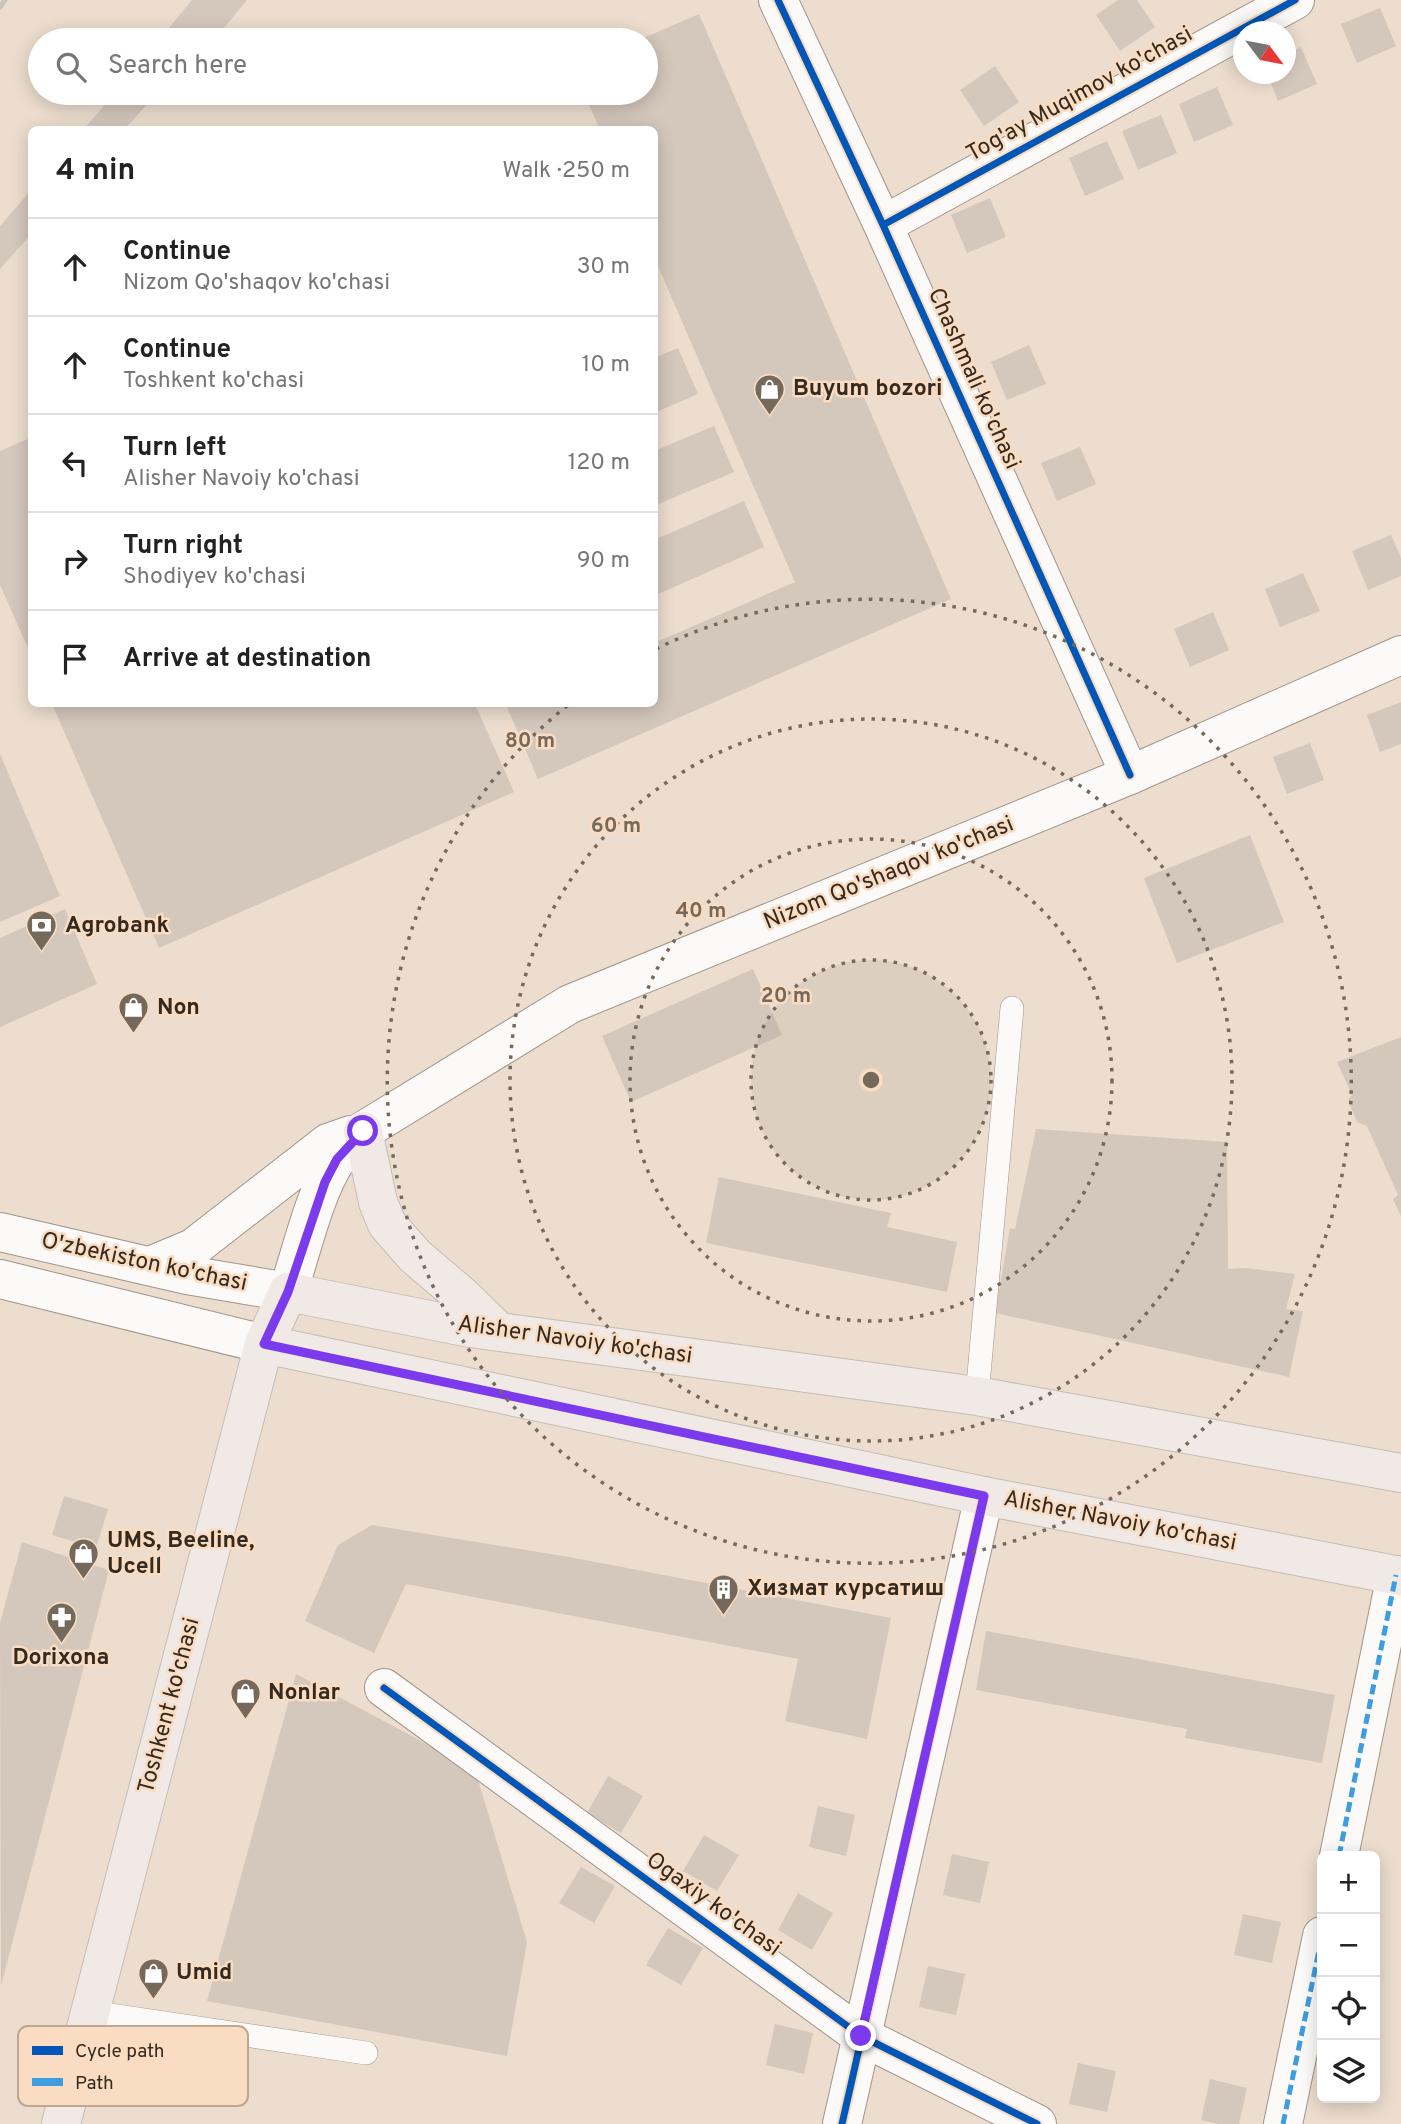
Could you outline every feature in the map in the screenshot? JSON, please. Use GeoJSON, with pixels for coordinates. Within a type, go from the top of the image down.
{"type":"FeatureCollection","features":[{"type":"Feature","properties":{"kind":"main road"},"geometry":{"type":"LineString","coordinates":[[363,1131],[378,1202],[387,1224],[415,1256],[497,1330]]}},
{"type":"Feature","properties":{"kind":"main road","name":"Alisher Navoiy ko'chasi"},"geometry":{"type":"LineString","coordinates":[[288,1292],[470,1328],[977,1396],[1401,1474]]}},
{"type":"Feature","properties":{"kind":"main road","name":"Toshkent ko'chasi"},"geometry":{"type":"LineString","coordinates":[[86,2026],[264,1344],[288,1292]]}},
{"type":"Feature","properties":{"kind":"main road","name":"Alisher Navoiy ko'chasi"},"geometry":{"type":"LineString","coordinates":[[264,1344],[984,1496],[1399,1576]]}},
{"type":"Feature","properties":{"kind":"main road","name":"Toshkent ko'chasi"},"geometry":{"type":"LineString","coordinates":[[61,2124],[66,2106]]}},
{"type":"Feature","properties":{"kind":"street","name":"Chashmali ko'chasi"},"geometry":{"type":"LineString","coordinates":[[778,0],[883,225],[1130,775]]}},
{"type":"Feature","properties":{"kind":"street","name":"Tog'ay Muqimov ko'chasi"},"geometry":{"type":"LineString","coordinates":[[883,225],[1295,0]]}},
{"type":"Feature","properties":{"kind":"street","name":"Nizom Qo'shaqov ko'chasi"},"geometry":{"type":"LineString","coordinates":[[288,1292],[325,1182],[337,1159],[363,1131],[570,1004],[1130,775],[1401,655]]}},
{"type":"Feature","properties":{"kind":"street"},"geometry":{"type":"LineString","coordinates":[[150,1266],[193,1248],[328,1143],[363,1131]]}},
{"type":"Feature","properties":{"kind":"street","name":"O'zbekiston ko'chasi"},"geometry":{"type":"LineString","coordinates":[[0,1232],[187,1275],[288,1292]]}},
{"type":"Feature","properties":{"kind":"street","name":"O'zbekiston ko'chasi"},"geometry":{"type":"LineString","coordinates":[[0,1279],[264,1344]]}},
{"type":"Feature","properties":{"kind":"street"},"geometry":{"type":"LineString","coordinates":[[842,2124],[984,1496]]}},
{"type":"Feature","properties":{"kind":"street"},"geometry":{"type":"LineString","coordinates":[[1340,1851],[1399,1576]]}},
{"type":"Feature","properties":{"kind":"street","name":"Ogaxiy ko'chasi"},"geometry":{"type":"LineString","coordinates":[[384,1688],[861,2036],[1037,2124]]}},
{"type":"Feature","properties":{"kind":"street"},"geometry":{"type":"LineString","coordinates":[[1283,2124],[1317,1960]]}},
{"type":"Feature","properties":{"kind":"lane"},"geometry":{"type":"LineString","coordinates":[[977,1396],[1012,1008]]}},
{"type":"Feature","properties":{"kind":"lane"},"geometry":{"type":"LineString","coordinates":[[90,2012],[184,2026]]}},
{"type":"Feature","properties":{"kind":"lane"},"geometry":{"type":"LineString","coordinates":[[248,2035],[366,2053]]}},
{"type":"Feature","properties":{"kind":"building"},"geometry":{"type":"Polygon","coordinates":[[[192,0],[247,0],[224,28],[169,28],[192,0]]]}},
{"type":"Feature","properties":{"kind":"building"},"geometry":{"type":"Polygon","coordinates":[[[1118,0],[1137,0],[1155,27],[1120,51],[1096,15],[1118,0]]]}},
{"type":"Feature","properties":{"kind":"building"},"geometry":{"type":"Polygon","coordinates":[[[1380,8],[1396,46],[1357,63],[1341,24],[1380,8]]]}},
{"type":"Feature","properties":{"kind":"building"},"geometry":{"type":"Polygon","coordinates":[[[699,14],[951,599],[538,779],[507,707],[658,707],[658,641],[795,582],[658,266],[658,126],[598,126],[589,105],[658,105],[658,32],[699,14]]]}},
{"type":"Feature","properties":{"kind":"building"},"geometry":{"type":"Polygon","coordinates":[[[1301,47],[1317,84],[1278,101],[1271,84],[1296,84],[1296,49],[1301,47]]]}},
{"type":"Feature","properties":{"kind":"building"},"geometry":{"type":"Polygon","coordinates":[[[995,66],[1019,102],[984,126],[960,90],[995,66]]]}},
{"type":"Feature","properties":{"kind":"building"},"geometry":{"type":"Polygon","coordinates":[[[1217,87],[1233,125],[1194,142],[1179,104],[1217,87]]]}},
{"type":"Feature","properties":{"kind":"building"},"geometry":{"type":"Polygon","coordinates":[[[105,105],[146,105],[128,126],[86,126],[105,105]]]}},
{"type":"Feature","properties":{"kind":"building"},"geometry":{"type":"Polygon","coordinates":[[[1161,115],[1177,153],[1138,170],[1122,131],[1161,115]]]}},
{"type":"Feature","properties":{"kind":"building"},"geometry":{"type":"Polygon","coordinates":[[[1107,141],[1124,179],[1085,196],[1069,158],[1107,141]]]}},
{"type":"Feature","properties":{"kind":"building"},"geometry":{"type":"Polygon","coordinates":[[[28,194],[28,238],[0,269],[0,226],[28,194]]]}},
{"type":"Feature","properties":{"kind":"building"},"geometry":{"type":"Polygon","coordinates":[[[990,198],[1006,237],[967,253],[951,215],[990,198]]]}},
{"type":"Feature","properties":{"kind":"building"},"geometry":{"type":"Polygon","coordinates":[[[1029,345],[1046,384],[1007,400],[991,362],[1029,345]]]}},
{"type":"Feature","properties":{"kind":"building"},"geometry":{"type":"Polygon","coordinates":[[[678,348],[698,394],[658,411],[658,356],[678,348]]]}},
{"type":"Feature","properties":{"kind":"building"},"geometry":{"type":"Polygon","coordinates":[[[714,426],[734,472],[658,504],[658,449],[714,426]]]}},
{"type":"Feature","properties":{"kind":"building"},"geometry":{"type":"Polygon","coordinates":[[[28,439],[28,648],[0,585],[0,451],[28,439]]]}},
{"type":"Feature","properties":{"kind":"building"},"geometry":{"type":"Polygon","coordinates":[[[1080,447],[1096,484],[1057,501],[1041,463],[1080,447]]]}},
{"type":"Feature","properties":{"kind":"building"},"geometry":{"type":"Polygon","coordinates":[[[744,501],[764,547],[658,594],[658,538],[744,501]]]}},
{"type":"Feature","properties":{"kind":"building"},"geometry":{"type":"Polygon","coordinates":[[[1391,535],[1401,558],[1401,576],[1368,590],[1352,551],[1391,535]]]}},
{"type":"Feature","properties":{"kind":"building"},"geometry":{"type":"Polygon","coordinates":[[[1303,573],[1320,611],[1280,627],[1265,589],[1303,573]]]}},
{"type":"Feature","properties":{"kind":"building"},"geometry":{"type":"Polygon","coordinates":[[[1213,612],[1229,650],[1190,667],[1174,629],[1213,612]]]}},
{"type":"Feature","properties":{"kind":"building"},"geometry":{"type":"Polygon","coordinates":[[[1401,702],[1401,744],[1380,752],[1367,715],[1401,702]]]}},
{"type":"Feature","properties":{"kind":"building"},"geometry":{"type":"Polygon","coordinates":[[[53,707],[476,707],[514,792],[159,948],[53,707]]]}},
{"type":"Feature","properties":{"kind":"building"},"geometry":{"type":"Polygon","coordinates":[[[1310,743],[1324,780],[1287,794],[1273,757],[1310,743]]]}},
{"type":"Feature","properties":{"kind":"building"},"geometry":{"type":"Polygon","coordinates":[[[0,754],[60,896],[0,922],[0,754]]]}},
{"type":"Feature","properties":{"kind":"building"},"geometry":{"type":"Polygon","coordinates":[[[1250,835],[1284,922],[1177,963],[1144,878],[1250,835]]]}},
{"type":"Feature","properties":{"kind":"building","name":"Agrobank"},"geometry":{"type":"Polygon","coordinates":[[[65,909],[97,984],[0,1027],[0,938],[65,909]]]}},
{"type":"Feature","properties":{"kind":"building"},"geometry":{"type":"Polygon","coordinates":[[[753,969],[782,1035],[631,1102],[602,1036],[753,969]]]}},
{"type":"Feature","properties":{"kind":"building"},"geometry":{"type":"Polygon","coordinates":[[[1401,1037],[1401,1216],[1393,1199],[1398,1195],[1367,1126],[1357,1122],[1348,1100],[1352,1095],[1337,1062],[1401,1037]]]}},
{"type":"Feature","properties":{"kind":"building"},"geometry":{"type":"Polygon","coordinates":[[[1036,1129],[1227,1142],[1228,1269],[1245,1268],[1295,1274],[1286,1309],[1303,1311],[1289,1377],[995,1313],[1010,1228],[1015,1229],[1036,1129]]]}},
{"type":"Feature","properties":{"kind":"building"},"geometry":{"type":"Polygon","coordinates":[[[719,1177],[891,1213],[887,1227],[957,1242],[947,1292],[706,1243],[719,1177]]]}},
{"type":"Feature","properties":{"kind":"building"},"geometry":{"type":"Polygon","coordinates":[[[64,1496],[108,1509],[96,1548],[52,1535],[64,1496]]]}},
{"type":"Feature","properties":{"kind":"building"},"geometry":{"type":"Polygon","coordinates":[[[372,1525],[569,1557],[891,1618],[867,1739],[785,1721],[798,1659],[406,1584],[374,1653],[305,1621],[338,1545],[372,1525]]]}},
{"type":"Feature","properties":{"kind":"building"},"geometry":{"type":"Polygon","coordinates":[[[22,1542],[109,1570],[1,1986],[0,1623],[22,1542]]]}},
{"type":"Feature","properties":{"kind":"building"},"geometry":{"type":"Polygon","coordinates":[[[986,1631],[1335,1695],[1322,1763],[1185,1738],[1187,1729],[976,1690],[986,1631]]]}},
{"type":"Feature","properties":{"kind":"building"},"geometry":{"type":"Polygon","coordinates":[[[296,1674],[475,1770],[527,1942],[507,2056],[207,2001],[296,1674]]]}},
{"type":"Feature","properties":{"kind":"building"},"geometry":{"type":"Polygon","coordinates":[[[608,1776],[643,1796],[621,1833],[587,1813],[608,1776]]]}},
{"type":"Feature","properties":{"kind":"building"},"geometry":{"type":"Polygon","coordinates":[[[818,1806],[855,1815],[846,1856],[809,1847],[818,1806]]]}},
{"type":"Feature","properties":{"kind":"building"},"geometry":{"type":"Polygon","coordinates":[[[704,1835],[739,1855],[717,1891],[683,1871],[704,1835]]]}},
{"type":"Feature","properties":{"kind":"building"},"geometry":{"type":"Polygon","coordinates":[[[952,1854],[989,1862],[980,1903],[943,1895],[952,1854]]]}},
{"type":"Feature","properties":{"kind":"building"},"geometry":{"type":"Polygon","coordinates":[[[581,1867],[615,1886],[594,1923],[559,1903],[581,1867]]]}},
{"type":"Feature","properties":{"kind":"building"},"geometry":{"type":"Polygon","coordinates":[[[798,1893],[833,1913],[812,1950],[778,1930],[798,1893]]]}},
{"type":"Feature","properties":{"kind":"building"},"geometry":{"type":"Polygon","coordinates":[[[1243,1914],[1281,1922],[1272,1963],[1234,1955],[1243,1914]]]}},
{"type":"Feature","properties":{"kind":"building"},"geometry":{"type":"Polygon","coordinates":[[[668,1928],[703,1948],[681,1985],[646,1965],[668,1928]]]}},
{"type":"Feature","properties":{"kind":"building"},"geometry":{"type":"Polygon","coordinates":[[[928,1966],[965,1974],[956,2015],[919,2007],[928,1966]]]}},
{"type":"Feature","properties":{"kind":"building"},"geometry":{"type":"Polygon","coordinates":[[[775,2024],[813,2033],[804,2074],[766,2065],[775,2024]]]}},
{"type":"Feature","properties":{"kind":"building"},"geometry":{"type":"Polygon","coordinates":[[[1078,2063],[1116,2071],[1107,2112],[1069,2104],[1078,2063]]]}},
{"type":"Feature","properties":{"kind":"building"},"geometry":{"type":"Polygon","coordinates":[[[1210,2079],[1247,2088],[1239,2124],[1218,2124],[1201,2120],[1210,2079]]]}},
{"type":"Feature","properties":{"kind":"railway"},"geometry":{"type":"LineString","coordinates":[[0,7],[5,0]]}},
{"type":"Feature","properties":{"kind":"marked path"},"geometry":{"type":"LineString","coordinates":[[1340,1851],[1396,1575]]}},
{"type":"Feature","properties":{"kind":"marked path"},"geometry":{"type":"LineString","coordinates":[[1283,2124],[1317,1960]]}},
{"type":"Feature","properties":{"kind":"cycle path"},"geometry":{"type":"LineString","coordinates":[[778,0],[883,225],[1130,775]]}},
{"type":"Feature","properties":{"kind":"cycle path"},"geometry":{"type":"LineString","coordinates":[[883,225],[1295,0]]}},
{"type":"Feature","properties":{"kind":"cycle path"},"geometry":{"type":"LineString","coordinates":[[842,2124],[984,1496]]}},
{"type":"Feature","properties":{"kind":"cycle path"},"geometry":{"type":"LineString","coordinates":[[384,1688],[861,2036],[1037,2124]]}},
{"type":"Feature","properties":{"kind":"place","name":"Buyum bozori"},"geometry":{"type":"Point","coordinates":[770,416]}},
{"type":"Feature","properties":{"kind":"place","name":"Agrobank"},"geometry":{"type":"Point","coordinates":[42,953]}},
{"type":"Feature","properties":{"kind":"place","name":"Non"},"geometry":{"type":"Point","coordinates":[134,1035]}},
{"type":"Feature","properties":{"kind":"place","name":"UMS, Beeline, Ucell"},"geometry":{"type":"Point","coordinates":[84,1581]}},
{"type":"Feature","properties":{"kind":"place","name":"Хизмат курсатиш"},"geometry":{"type":"Point","coordinates":[724,1616]}},
{"type":"Feature","properties":{"kind":"place","name":"Dorixona"},"geometry":{"type":"Point","coordinates":[61,1644]}},
{"type":"Feature","properties":{"kind":"place","name":"Nonlar"},"geometry":{"type":"Point","coordinates":[245,1720]}},
{"type":"Feature","properties":{"kind":"place","name":"Umid"},"geometry":{"type":"Point","coordinates":[153,2000]}},
{"type":"Feature","properties":{"kind":"route"},"geometry":{"type":"LineString","coordinates":[[363,1131],[337,1159],[325,1182],[288,1292],[264,1344],[984,1496],[861,2036]]}}]}
